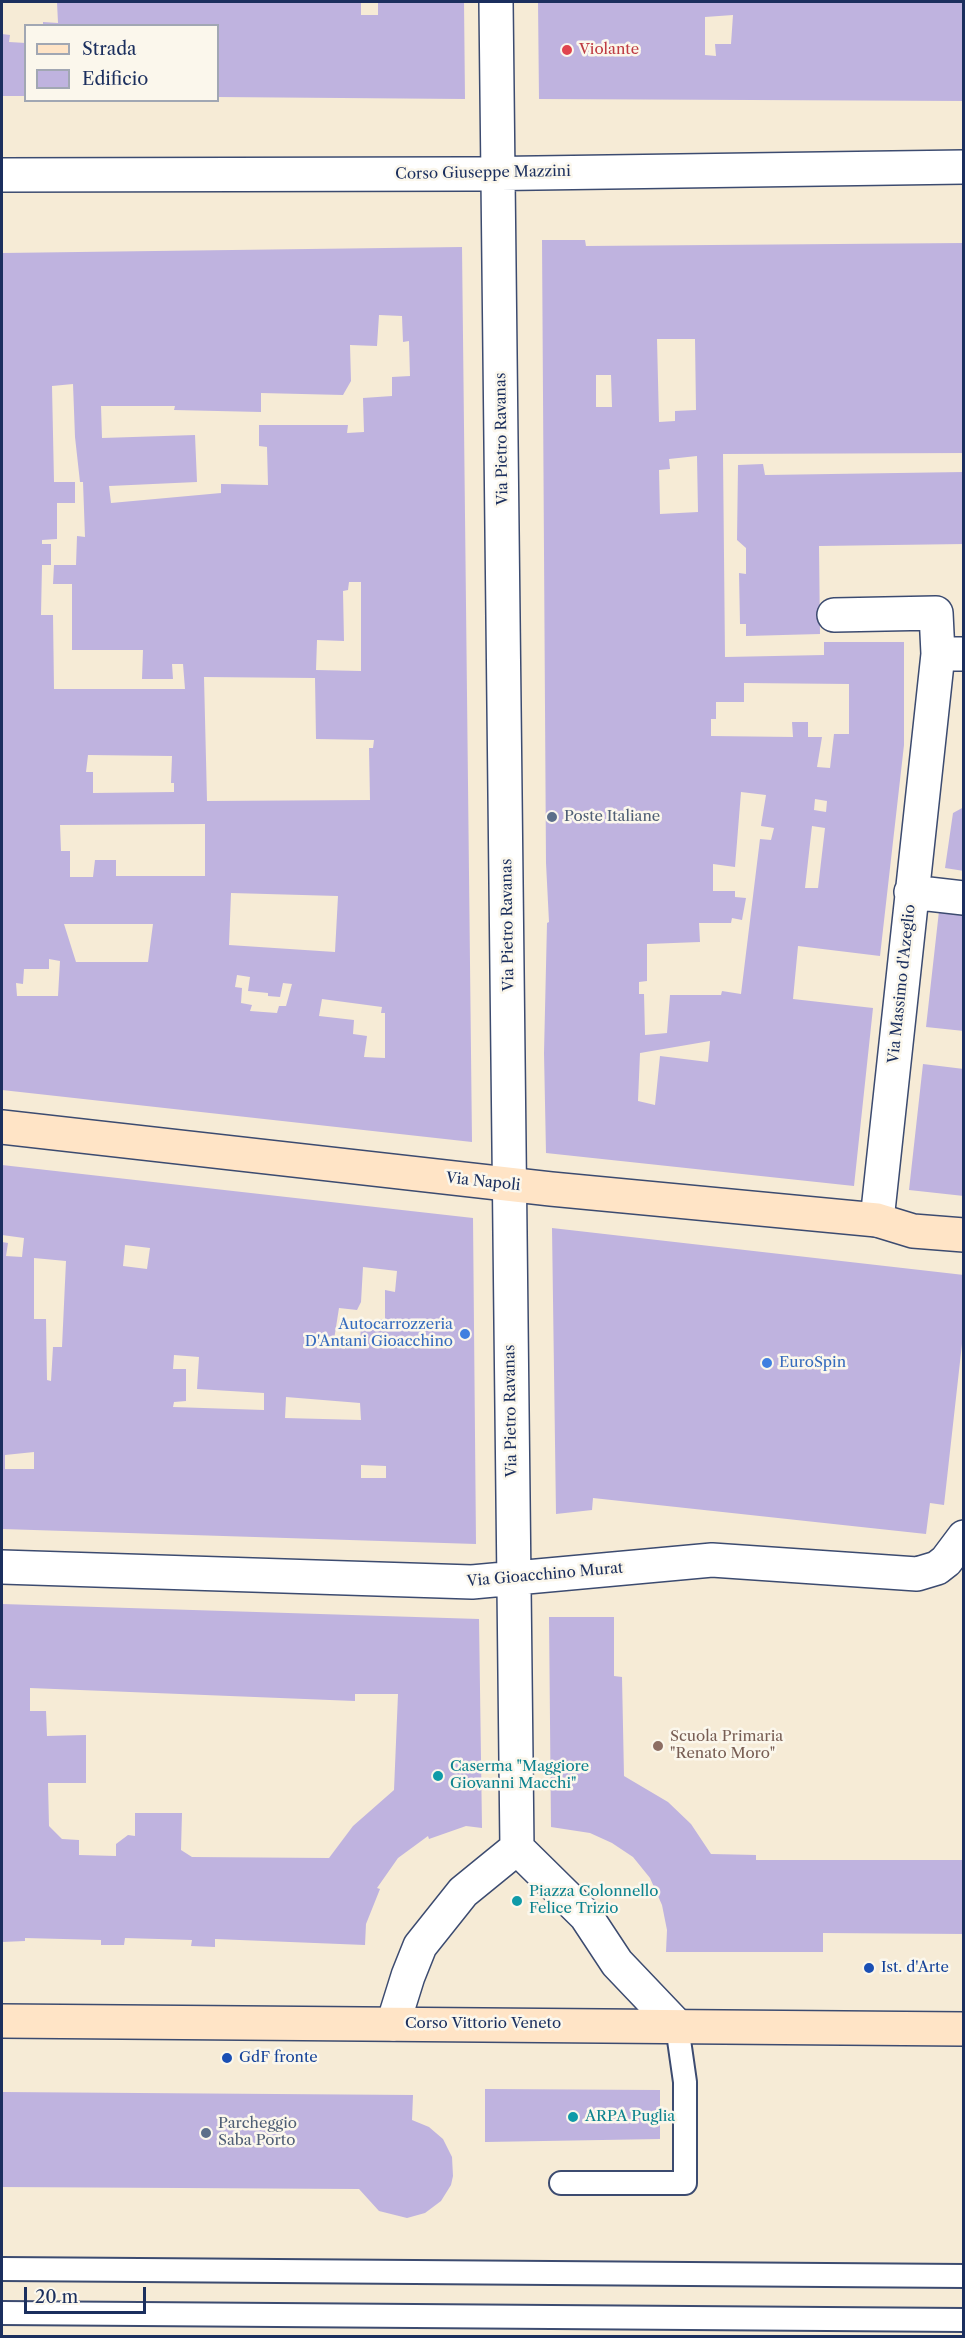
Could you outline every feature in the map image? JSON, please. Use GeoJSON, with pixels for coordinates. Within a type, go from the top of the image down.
{"type":"FeatureCollection","features":[{"type":"Feature","properties":{"kind":"street","name":"Via Pietro Ravanas"},"geometry":{"type":"LineString","coordinates":[[496,2],[517,1848]]}},
{"type":"Feature","properties":{"kind":"street","name":"Corso Giuseppe Mazzini"},"geometry":{"type":"LineString","coordinates":[[2,175],[498,173],[963,167]]}},
{"type":"Feature","properties":{"kind":"street","name":"Via Massimo d'Azeglio"},"geometry":{"type":"LineString","coordinates":[[834,615],[936,613],[951,654],[927,748],[877,1220]]}},
{"type":"Feature","properties":{"kind":"street"},"geometry":{"type":"LineString","coordinates":[[911,892],[963,898]]}},
{"type":"Feature","properties":{"kind":"street","name":"Via Napoli"},"geometry":{"type":"LineString","coordinates":[[2,1127],[510,1185],[877,1220],[912,1231],[963,1235]]}},
{"type":"Feature","properties":{"kind":"street","name":"Via Gioacchino Murat"},"geometry":{"type":"LineString","coordinates":[[2,1567],[460,1582],[513,1580],[712,1560],[917,1574],[937,1568],[946,1561],[963,1538]]}},
{"type":"Feature","properties":{"kind":"street"},"geometry":{"type":"LineString","coordinates":[[393,2024],[420,1946],[463,1892],[517,1848],[586,1916],[617,1963],[677,2026]]}},
{"type":"Feature","properties":{"kind":"street","name":"Corso Vittorio Veneto"},"geometry":{"type":"LineString","coordinates":[[2,2020],[963,2029]]}},
{"type":"Feature","properties":{"kind":"lane"},"geometry":{"type":"LineString","coordinates":[[561,2183],[685,2183],[685,2082],[677,2026]]}},
{"type":"Feature","properties":{"kind":"lane"},"geometry":{"type":"LineString","coordinates":[[2,2269],[963,2276]]}},
{"type":"Feature","properties":{"kind":"lane"},"geometry":{"type":"LineString","coordinates":[[2,2313],[963,2320]]}},
{"type":"Feature","properties":{"kind":"building"},"geometry":{"type":"Polygon","coordinates":[[[57,2],[361,2],[361,15],[378,15],[378,2],[464,2],[465,99],[219,97],[219,24],[43,24],[43,22],[58,23],[57,2]]]}},
{"type":"Feature","properties":{"kind":"building"},"geometry":{"type":"Polygon","coordinates":[[[538,2],[964,2],[964,101],[539,99],[538,2]],[[733,15],[705,17],[705,55],[716,56],[715,44],[731,44],[733,15]]]}},
{"type":"Feature","properties":{"kind":"building"},"geometry":{"type":"Polygon","coordinates":[[[2,34],[10,35],[9,42],[24,43],[24,96],[2,96],[2,34]]]}},
{"type":"Feature","properties":{"kind":"building"},"geometry":{"type":"Polygon","coordinates":[[[542,240],[585,240],[586,246],[964,243],[964,453],[723,454],[725,657],[824,655],[824,642],[904,642],[904,745],[880,956],[798,946],[793,999],[873,1008],[854,1186],[546,1153],[544,1053],[547,923],[549,922],[546,863],[542,240]],[[657,339],[659,422],[675,421],[675,411],[696,410],[695,339],[657,339]],[[596,375],[596,407],[612,407],[611,375],[596,375]],[[697,456],[669,459],[670,469],[659,470],[660,514],[698,512],[697,456]],[[744,683],[744,702],[716,702],[716,719],[711,719],[711,736],[793,737],[792,722],[808,722],[808,737],[822,737],[817,767],[830,768],[834,734],[849,734],[849,684],[744,683]],[[741,792],[735,867],[713,864],[713,891],[735,891],[735,897],[746,898],[742,920],[732,918],[731,923],[699,923],[700,942],[647,944],[647,981],[639,982],[639,994],[644,994],[645,1035],[667,1033],[670,995],[721,995],[722,991],[741,994],[760,839],[771,840],[774,828],[761,826],[766,795],[741,792]],[[815,799],[814,810],[826,812],[827,801],[815,799]],[[812,826],[805,888],[818,888],[825,828],[812,826]],[[710,1041],[640,1053],[638,1101],[655,1105],[660,1056],[708,1062],[710,1041]]]}},
{"type":"Feature","properties":{"kind":"building"},"geometry":{"type":"Polygon","coordinates":[[[462,247],[472,1142],[2,1090],[2,253],[462,247]],[[379,315],[377,346],[350,345],[351,381],[343,395],[261,393],[261,412],[174,410],[175,406],[101,406],[102,438],[195,435],[197,482],[109,486],[111,503],[221,493],[221,484],[268,485],[267,447],[259,446],[259,425],[348,425],[347,433],[364,432],[363,398],[392,396],[392,377],[410,376],[409,341],[403,342],[402,316],[379,315]],[[73,384],[52,386],[54,482],[75,482],[75,503],[57,503],[57,539],[42,540],[42,544],[51,544],[51,565],[42,565],[41,615],[53,615],[54,689],[185,689],[183,664],[172,664],[173,679],[142,679],[143,650],[72,650],[72,584],[53,584],[54,565],[76,565],[77,536],[85,537],[83,482],[80,482],[75,437],[73,384]],[[349,582],[348,590],[343,591],[344,641],[317,640],[316,670],[361,671],[361,582],[349,582]],[[204,677],[207,801],[370,800],[369,748],[373,748],[374,740],[316,739],[315,678],[204,677]],[[88,755],[86,772],[93,772],[93,793],[174,792],[174,783],[171,783],[172,756],[88,755]],[[205,824],[60,825],[61,851],[70,851],[70,877],[93,877],[95,860],[116,860],[116,876],[205,876],[205,824]],[[231,893],[229,945],[335,952],[338,896],[231,893]],[[64,924],[76,962],[148,962],[153,924],[64,924]],[[49,959],[49,969],[24,969],[23,984],[16,983],[17,996],[58,996],[60,961],[49,959]],[[237,975],[235,987],[242,988],[241,1003],[252,1005],[250,1011],[277,1013],[279,1006],[286,1006],[292,984],[283,983],[280,997],[268,996],[268,993],[248,991],[250,977],[237,975]],[[322,999],[319,1016],[354,1020],[353,1034],[367,1036],[364,1057],[385,1058],[385,1013],[381,1013],[382,1007],[322,999]]]}},
{"type":"Feature","properties":{"kind":"building"},"geometry":{"type":"Polygon","coordinates":[[[763,464],[765,475],[964,472],[964,544],[819,546],[820,634],[746,636],[746,624],[740,624],[739,573],[746,574],[746,548],[737,540],[738,465],[763,464]]]}},
{"type":"Feature","properties":{"kind":"building"},"geometry":{"type":"Polygon","coordinates":[[[964,807],[964,871],[945,868],[953,813],[964,807]]]}},
{"type":"Feature","properties":{"kind":"building"},"geometry":{"type":"Polygon","coordinates":[[[939,911],[964,914],[964,1031],[926,1027],[939,911]]]}},
{"type":"Feature","properties":{"kind":"building"},"geometry":{"type":"Polygon","coordinates":[[[923,1064],[964,1069],[964,1196],[909,1190],[923,1064]]]}},
{"type":"Feature","properties":{"kind":"building"},"geometry":{"type":"Polygon","coordinates":[[[2,1165],[473,1218],[476,1544],[2,1529],[2,1242],[8,1243],[6,1256],[22,1257],[24,1238],[2,1235],[2,1165]],[[125,1245],[123,1266],[147,1269],[150,1248],[125,1245]],[[34,1258],[34,1319],[46,1319],[47,1380],[51,1381],[53,1347],[62,1347],[66,1261],[34,1258]],[[363,1267],[361,1302],[357,1310],[339,1308],[333,1346],[345,1349],[347,1343],[360,1346],[361,1321],[385,1319],[385,1290],[395,1292],[397,1271],[363,1267]],[[174,1355],[173,1369],[186,1369],[186,1401],[174,1402],[173,1407],[264,1410],[264,1393],[197,1389],[199,1357],[174,1355]],[[286,1397],[285,1418],[361,1420],[360,1403],[286,1397]],[[34,1452],[5,1455],[5,1469],[34,1469],[34,1452]],[[361,1465],[361,1478],[386,1478],[386,1466],[361,1465]]]}},
{"type":"Feature","properties":{"kind":"building"},"geometry":{"type":"Polygon","coordinates":[[[552,1228],[964,1275],[964,1326],[944,1505],[930,1503],[926,1534],[593,1498],[592,1510],[556,1514],[552,1228]]]}},
{"type":"Feature","properties":{"kind":"building","name":"Caserma \"Maggiore Giovanni Macchi\""},"geometry":{"type":"Polygon","coordinates":[[[2,1604],[479,1619],[482,1828],[466,1826],[429,1839],[428,1836],[398,1858],[377,1888],[380,1889],[366,1924],[365,1945],[215,1939],[215,1947],[191,1946],[192,1940],[125,1938],[124,1945],[101,1945],[101,1940],[25,1938],[25,1941],[2,1942],[2,1604]],[[30,1688],[30,1711],[46,1711],[47,1736],[86,1735],[86,1783],[48,1783],[49,1826],[62,1839],[79,1840],[79,1855],[116,1856],[116,1844],[128,1835],[135,1836],[135,1813],[182,1813],[181,1850],[192,1857],[329,1858],[353,1826],[394,1790],[398,1694],[355,1694],[355,1701],[30,1688]]]}},
{"type":"Feature","properties":{"kind":"building","name":"Scuola Primaria \"Renato Moro\""},"geometry":{"type":"Polygon","coordinates":[[[549,1617],[614,1617],[614,1676],[622,1677],[624,1776],[668,1802],[691,1824],[711,1854],[756,1855],[756,1860],[964,1860],[964,1934],[823,1933],[823,1952],[666,1952],[667,1930],[662,1905],[650,1878],[633,1857],[612,1843],[590,1833],[551,1827],[549,1617]]]}},
{"type":"Feature","properties":{"kind":"building","name":"ARPA Puglia"},"geometry":{"type":"Polygon","coordinates":[[[485,2089],[660,2090],[660,2139],[485,2142],[485,2089]]]}},
{"type":"Feature","properties":{"kind":"building","name":"Parcheggio Saba Porto"},"geometry":{"type":"Polygon","coordinates":[[[2,2092],[413,2095],[412,2120],[429,2127],[443,2139],[452,2157],[453,2176],[451,2185],[441,2201],[425,2213],[407,2218],[379,2211],[359,2189],[2,2187],[2,2092]]]}},
{"type":"Feature","properties":{"kind":"place","name":"Violante"},"geometry":{"type":"Point","coordinates":[567,50]}},
{"type":"Feature","properties":{"kind":"place","name":"Poste Italiane"},"geometry":{"type":"Point","coordinates":[552,817]}},
{"type":"Feature","properties":{"kind":"place","name":"Autocarrozzeria D'Antani Gioacchino"},"geometry":{"type":"Point","coordinates":[465,1334]}},
{"type":"Feature","properties":{"kind":"place","name":"EuroSpin"},"geometry":{"type":"Point","coordinates":[767,1363]}},
{"type":"Feature","properties":{"kind":"place","name":"Scuola Primaria \"Renato Moro\""},"geometry":{"type":"Point","coordinates":[658,1746]}},
{"type":"Feature","properties":{"kind":"place","name":"Caserma \"Maggiore Giovanni Macchi\""},"geometry":{"type":"Point","coordinates":[438,1776]}},
{"type":"Feature","properties":{"kind":"place","name":"Piazza Colonnello Felice Trizio"},"geometry":{"type":"Point","coordinates":[517,1901]}},
{"type":"Feature","properties":{"kind":"place","name":"Ist. d'Arte"},"geometry":{"type":"Point","coordinates":[869,1968]}},
{"type":"Feature","properties":{"kind":"place","name":"GdF fronte"},"geometry":{"type":"Point","coordinates":[227,2058]}},
{"type":"Feature","properties":{"kind":"place","name":"ARPA Puglia"},"geometry":{"type":"Point","coordinates":[573,2117]}},
{"type":"Feature","properties":{"kind":"place","name":"Parcheggio Saba Porto"},"geometry":{"type":"Point","coordinates":[206,2133]}}]}
